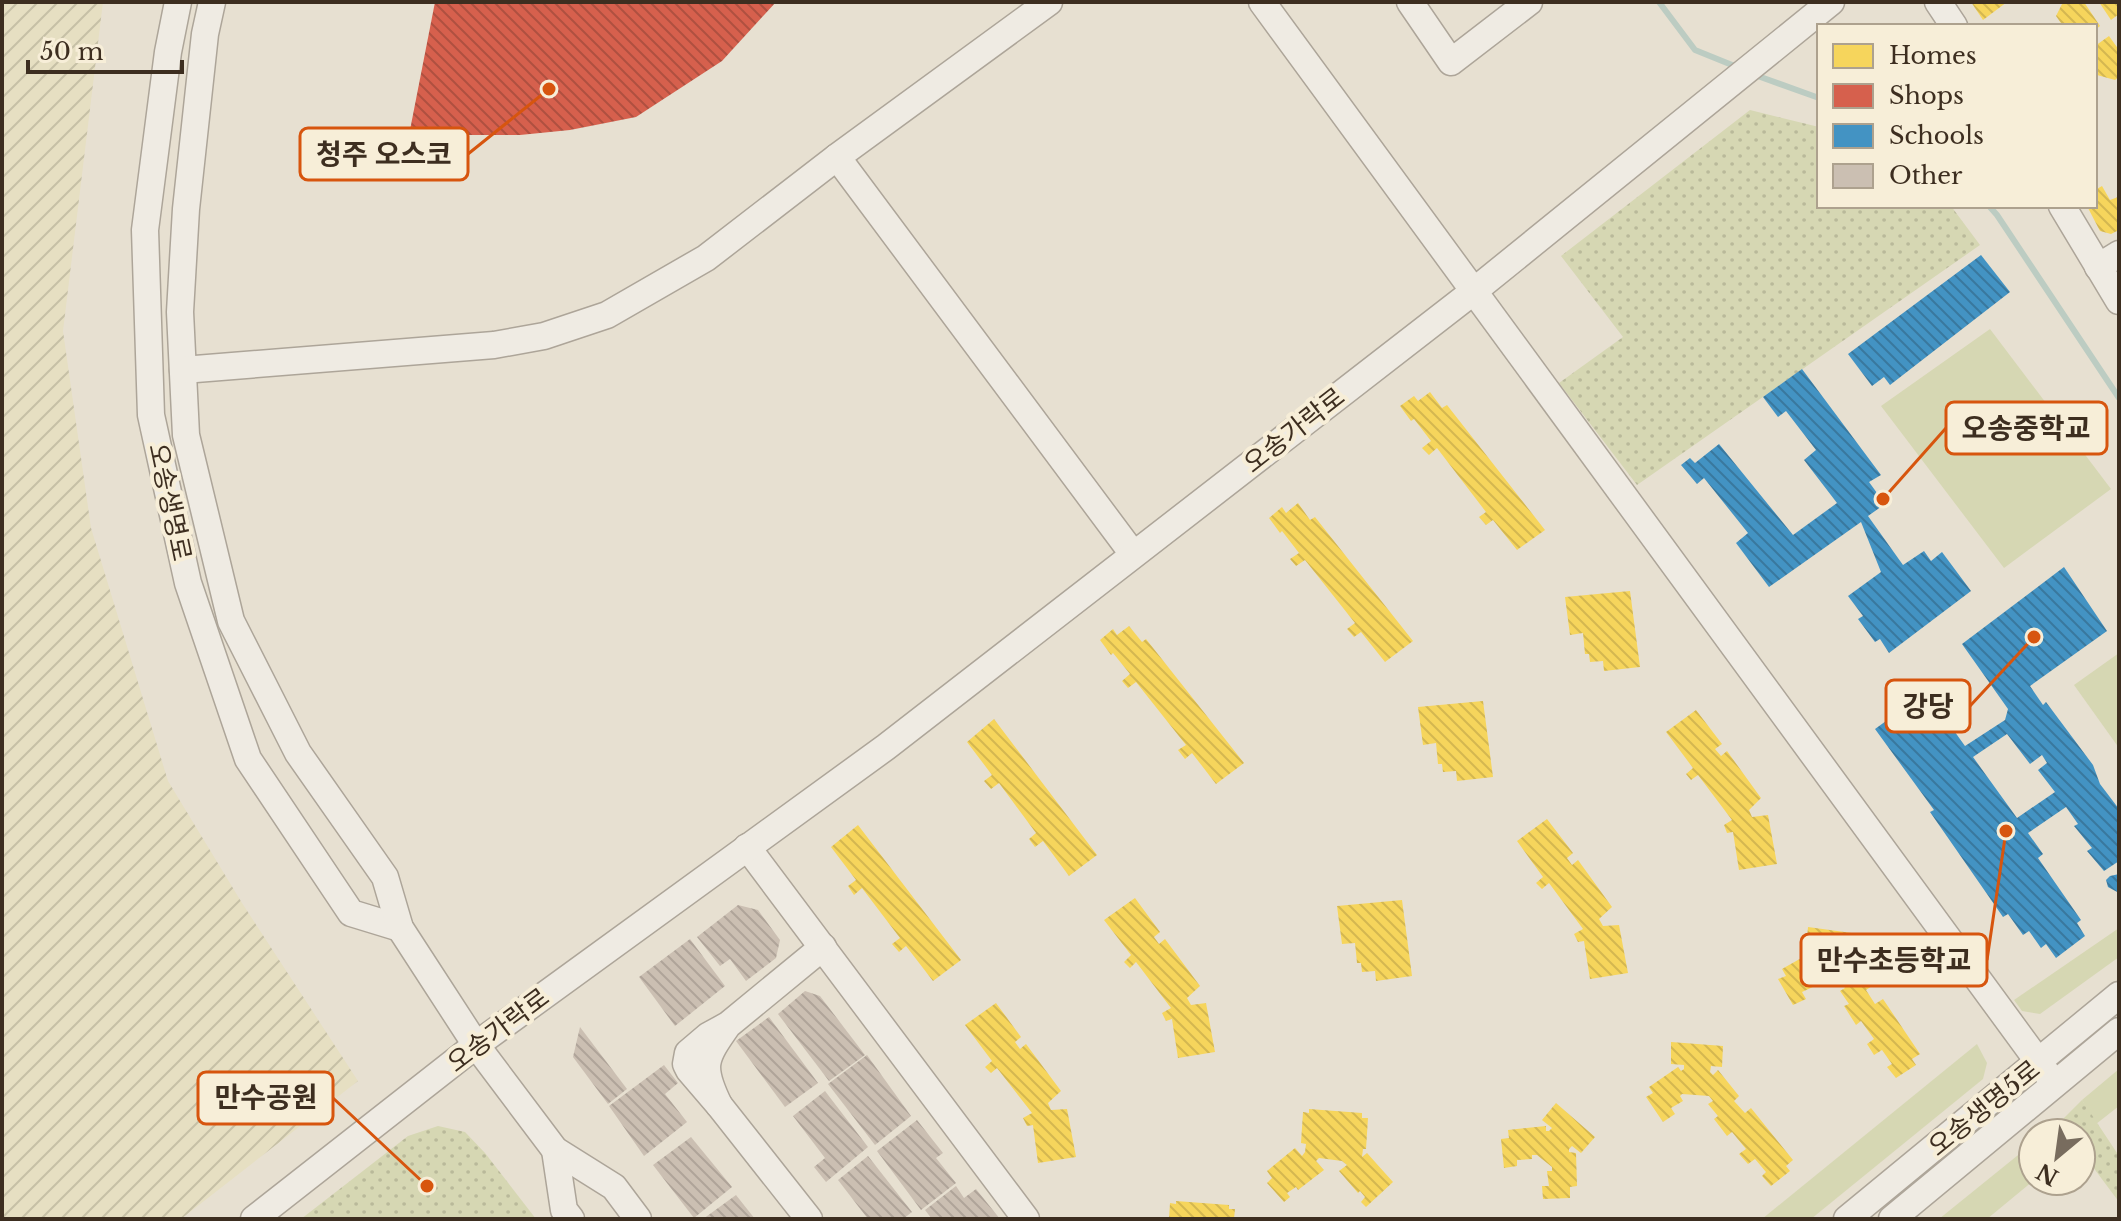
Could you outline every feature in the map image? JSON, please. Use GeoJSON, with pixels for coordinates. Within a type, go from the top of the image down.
{"type":"FeatureCollection","features":[{"type":"Feature","properties":{"kind":"street","name":"오송생명로"},"geometry":{"type":"LineString","coordinates":[[178,2],[168,52],[145,230],[151,415],[188,583],[248,759],[351,913],[400,928]]}},
{"type":"Feature","properties":{"kind":"street","name":"오송생명로"},"geometry":{"type":"LineString","coordinates":[[212,2],[205,34],[186,209],[180,312],[186,435],[231,621],[298,753],[385,877],[400,928],[476,1045],[555,1150],[614,1187],[638,1219]]}},
{"type":"Feature","properties":{"kind":"street"},"geometry":{"type":"LineString","coordinates":[[183,370],[494,345],[544,336],[607,315],[706,258],[837,157],[1049,2]]}},
{"type":"Feature","properties":{"kind":"street"},"geometry":{"type":"LineString","coordinates":[[1262,2],[2046,1073]]}},
{"type":"Feature","properties":{"kind":"street"},"geometry":{"type":"LineString","coordinates":[[1410,2],[1451,62],[1529,2]]}},
{"type":"Feature","properties":{"kind":"street","name":"오송가락로"},"geometry":{"type":"LineString","coordinates":[[254,1219],[476,1045],[886,747],[1474,291],[1831,2]]}},
{"type":"Feature","properties":{"kind":"street"},"geometry":{"type":"LineString","coordinates":[[1938,2],[1953,24]]}},
{"type":"Feature","properties":{"kind":"street"},"geometry":{"type":"LineString","coordinates":[[837,157],[1133,554]]}},
{"type":"Feature","properties":{"kind":"street"},"geometry":{"type":"LineString","coordinates":[[2064,208],[2109,260],[2119,301]]}},
{"type":"Feature","properties":{"kind":"street"},"geometry":{"type":"LineString","coordinates":[[747,847],[1026,1219]]}},
{"type":"Feature","properties":{"kind":"street"},"geometry":{"type":"LineString","coordinates":[[809,1219],[689,1070],[686,1057],[700,1042],[728,1025],[823,947]]}},
{"type":"Feature","properties":{"kind":"street","name":"오송생명5로"},"geometry":{"type":"LineString","coordinates":[[1892,1219],[2046,1073],[2119,995]]}},
{"type":"Feature","properties":{"kind":"street","name":"오송생명5로"},"geometry":{"type":"LineString","coordinates":[[1847,1219],[2046,1073],[2119,1031]]}},
{"type":"Feature","properties":{"kind":"street","name":"오송생명로"},"geometry":{"type":"LineString","coordinates":[[555,1150],[564,1210],[571,1219]]}},
{"type":"Feature","properties":{"kind":"shaded area"},"geometry":{"type":"Polygon","coordinates":[[[2,2],[103,2],[63,331],[91,528],[168,781],[242,903],[358,1081],[181,1219],[2,1219],[2,2]]]}},
{"type":"Feature","properties":{"kind":"green space"},"geometry":{"type":"Polygon","coordinates":[[[1750,110],[1817,127],[1817,208],[1952,208],[1980,245],[1637,485],[1559,383],[1623,337],[1561,256],[1750,110]]]}},
{"type":"Feature","properties":{"kind":"green space"},"geometry":{"type":"Polygon","coordinates":[[[1990,329],[2111,489],[2004,568],[1881,406],[1990,329]]]}},
{"type":"Feature","properties":{"kind":"green space"},"geometry":{"type":"Polygon","coordinates":[[[2119,653],[2119,748],[2074,685],[2119,653]]]}},
{"type":"Feature","properties":{"kind":"green space"},"geometry":{"type":"Polygon","coordinates":[[[2119,928],[2119,957],[2040,1014],[2022,1011],[2014,1000],[2119,928]]]}},
{"type":"Feature","properties":{"kind":"green space"},"geometry":{"type":"Polygon","coordinates":[[[1977,1044],[1987,1063],[1983,1079],[1811,1219],[1762,1219],[1977,1044]]]}},
{"type":"Feature","properties":{"kind":"green space"},"geometry":{"type":"Polygon","coordinates":[[[2119,1069],[2119,1106],[2097,1123],[2097,1117],[2092,1117],[2082,1100],[2119,1069]]]}},
{"type":"Feature","properties":{"kind":"green space"},"geometry":{"type":"Polygon","coordinates":[[[2082,1100],[2093,1117],[2065,1117],[2082,1100]]]}},
{"type":"Feature","properties":{"kind":"green space"},"geometry":{"type":"Polygon","coordinates":[[[2097,1123],[2119,1156],[2119,1202],[2097,1172],[2097,1123]]]}},
{"type":"Feature","properties":{"kind":"green space"},"geometry":{"type":"Polygon","coordinates":[[[438,1126],[465,1132],[536,1219],[301,1219],[408,1136],[438,1126]]]}},
{"type":"Feature","properties":{"kind":"green space"},"geometry":{"type":"Polygon","coordinates":[[[2017,1156],[2017,1194],[1987,1219],[1939,1219],[2017,1156]]]}},
{"type":"Feature","properties":{"kind":"building: Homes"},"geometry":{"type":"Polygon","coordinates":[[[1971,2],[2007,2],[1983,20],[1971,2]]]}},
{"type":"Feature","properties":{"kind":"building: Homes"},"geometry":{"type":"Polygon","coordinates":[[[2063,2],[2084,2],[2100,26],[2097,28],[2097,24],[2062,24],[2056,16],[2063,2]]]}},
{"type":"Feature","properties":{"kind":"building: Homes"},"geometry":{"type":"Polygon","coordinates":[[[2099,2],[2119,2],[2119,14],[2111,20],[2099,2]]]}},
{"type":"Feature","properties":{"kind":"building: Homes"},"geometry":{"type":"Polygon","coordinates":[[[2109,36],[2119,50],[2119,77],[2115,80],[2097,75],[2097,45],[2109,36]]]}},
{"type":"Feature","properties":{"kind":"building: Homes"},"geometry":{"type":"Polygon","coordinates":[[[2102,186],[2110,200],[2119,199],[2119,230],[2111,234],[2100,231],[2088,208],[2097,208],[2097,189],[2102,186]]]}},
{"type":"Feature","properties":{"kind":"building: Homes"},"geometry":{"type":"Polygon","coordinates":[[[1430,392],[1442,408],[1447,405],[1545,530],[1517,550],[1493,520],[1486,525],[1479,517],[1486,512],[1437,448],[1429,455],[1422,448],[1431,441],[1400,406],[1414,396],[1418,401],[1430,392]]]}},
{"type":"Feature","properties":{"kind":"building: Homes"},"geometry":{"type":"Polygon","coordinates":[[[1298,503],[1310,520],[1315,517],[1413,641],[1385,662],[1361,632],[1354,637],[1347,629],[1355,623],[1305,560],[1296,566],[1290,559],[1299,553],[1269,518],[1282,507],[1286,513],[1298,503]]]}},
{"type":"Feature","properties":{"kind":"building: Homes"},"geometry":{"type":"Polygon","coordinates":[[[1630,591],[1640,667],[1604,671],[1603,661],[1590,662],[1589,654],[1585,654],[1583,633],[1570,635],[1565,597],[1630,591]]]}},
{"type":"Feature","properties":{"kind":"building: Homes"},"geometry":{"type":"Polygon","coordinates":[[[1129,626],[1142,642],[1146,639],[1244,763],[1216,784],[1192,753],[1185,759],[1178,750],[1186,745],[1136,682],[1128,688],[1122,681],[1130,674],[1100,640],[1113,629],[1117,635],[1129,626]]]}},
{"type":"Feature","properties":{"kind":"building: Homes"},"geometry":{"type":"Polygon","coordinates":[[[1483,701],[1493,777],[1457,781],[1456,771],[1443,772],[1442,764],[1438,764],[1436,743],[1423,745],[1418,707],[1483,701]]]}},
{"type":"Feature","properties":{"kind":"building: Homes"},"geometry":{"type":"Polygon","coordinates":[[[1696,710],[1722,744],[1715,749],[1721,756],[1727,751],[1761,798],[1749,810],[1752,817],[1768,815],[1777,864],[1739,870],[1733,832],[1727,833],[1724,825],[1732,820],[1698,775],[1691,780],[1686,774],[1693,768],[1666,732],[1696,710]]]}},
{"type":"Feature","properties":{"kind":"building: Homes"},"geometry":{"type":"Polygon","coordinates":[[[994,719],[1097,855],[1069,876],[1043,841],[1035,847],[1029,839],[1036,833],[999,783],[991,789],[984,781],[992,775],[967,742],[994,719]]]}},
{"type":"Feature","properties":{"kind":"building: Homes"},"geometry":{"type":"Polygon","coordinates":[[[1547,819],[1573,853],[1567,858],[1572,865],[1578,860],[1612,907],[1599,919],[1603,926],[1619,925],[1628,973],[1590,979],[1584,941],[1578,942],[1574,934],[1583,929],[1549,883],[1542,889],[1536,883],[1543,877],[1517,841],[1547,819]]]}},
{"type":"Feature","properties":{"kind":"building: Homes"},"geometry":{"type":"Polygon","coordinates":[[[858,825],[961,960],[933,981],[906,946],[899,952],[892,944],[900,938],[862,888],[854,895],[848,886],[856,880],[831,847],[858,825]]]}},
{"type":"Feature","properties":{"kind":"building: Homes"},"geometry":{"type":"Polygon","coordinates":[[[1135,898],[1160,932],[1154,937],[1159,944],[1165,939],[1200,986],[1187,998],[1191,1005],[1206,1003],[1215,1052],[1178,1058],[1172,1019],[1166,1021],[1162,1013],[1171,1008],[1136,962],[1130,968],[1124,962],[1131,955],[1104,920],[1135,898]]]}},
{"type":"Feature","properties":{"kind":"building: Homes"},"geometry":{"type":"Polygon","coordinates":[[[1402,900],[1412,976],[1376,981],[1375,971],[1362,972],[1361,963],[1357,963],[1355,943],[1342,944],[1337,906],[1402,900]]]}},
{"type":"Feature","properties":{"kind":"building: Homes"},"geometry":{"type":"Polygon","coordinates":[[[1808,927],[1859,934],[1857,956],[1845,954],[1845,960],[1847,963],[1852,958],[1872,986],[1866,990],[1875,1004],[1883,999],[1920,1054],[1912,1059],[1916,1065],[1896,1078],[1887,1067],[1892,1064],[1882,1050],[1874,1055],[1867,1044],[1874,1039],[1861,1021],[1856,1025],[1844,1006],[1849,1004],[1840,991],[1845,988],[1842,984],[1815,979],[1812,981],[1815,986],[1802,992],[1806,999],[1793,1005],[1778,979],[1786,976],[1782,969],[1812,952],[1818,955],[1819,950],[1806,949],[1808,927]]]}},
{"type":"Feature","properties":{"kind":"building: Homes"},"geometry":{"type":"Polygon","coordinates":[[[996,1003],[1021,1037],[1015,1042],[1020,1049],[1026,1044],[1061,1091],[1048,1103],[1051,1110],[1067,1109],[1076,1157],[1038,1163],[1033,1125],[1027,1126],[1023,1118],[1032,1113],[997,1068],[991,1073],[985,1067],[992,1061],[965,1025],[996,1003]]]}},
{"type":"Feature","properties":{"kind":"building: Homes"},"geometry":{"type":"Polygon","coordinates":[[[1671,1042],[1723,1046],[1722,1067],[1711,1066],[1710,1072],[1713,1075],[1718,1070],[1739,1096],[1734,1101],[1745,1113],[1751,1108],[1793,1160],[1786,1166],[1790,1171],[1771,1186],[1762,1176],[1766,1172],[1755,1159],[1748,1164],[1739,1154],[1746,1149],[1732,1132],[1727,1136],[1714,1119],[1718,1116],[1708,1104],[1713,1101],[1709,1096],[1682,1094],[1683,1101],[1671,1108],[1675,1114],[1663,1122],[1646,1097],[1653,1093],[1649,1087],[1678,1067],[1681,1071],[1684,1069],[1684,1065],[1671,1064],[1671,1042]]]}},
{"type":"Feature","properties":{"kind":"building: Homes"},"geometry":{"type":"Polygon","coordinates":[[[1556,1103],[1595,1137],[1581,1153],[1572,1146],[1569,1149],[1569,1152],[1576,1153],[1577,1186],[1570,1187],[1570,1198],[1543,1199],[1542,1186],[1549,1186],[1547,1171],[1552,1171],[1552,1167],[1537,1155],[1532,1155],[1532,1159],[1517,1160],[1517,1166],[1504,1168],[1501,1139],[1509,1138],[1508,1130],[1546,1126],[1546,1131],[1549,1131],[1552,1128],[1542,1120],[1556,1103]]]}},
{"type":"Feature","properties":{"kind":"building: Homes"},"geometry":{"type":"Polygon","coordinates":[[[1309,1109],[1362,1113],[1362,1118],[1368,1118],[1366,1149],[1363,1149],[1362,1157],[1367,1153],[1393,1182],[1366,1207],[1361,1202],[1365,1197],[1339,1171],[1347,1165],[1342,1161],[1319,1158],[1316,1161],[1324,1170],[1298,1190],[1296,1187],[1287,1193],[1290,1197],[1284,1202],[1267,1183],[1272,1178],[1267,1171],[1295,1148],[1302,1156],[1305,1152],[1306,1144],[1301,1143],[1303,1112],[1309,1113],[1309,1109]]]}},
{"type":"Feature","properties":{"kind":"building: Homes"},"geometry":{"type":"Polygon","coordinates":[[[1176,1201],[1229,1205],[1229,1209],[1235,1209],[1234,1219],[1169,1219],[1170,1203],[1176,1204],[1176,1201]]]}},
{"type":"Feature","properties":{"kind":"building: Shops"},"geometry":{"type":"Polygon","coordinates":[[[435,2],[776,2],[722,61],[636,117],[570,130],[520,135],[466,135],[410,130],[435,2]]]}},
{"type":"Feature","properties":{"kind":"building: Schools"},"geometry":{"type":"Polygon","coordinates":[[[1981,255],[2010,292],[1890,385],[1884,377],[1872,386],[1848,354],[1981,255]]]}},
{"type":"Feature","properties":{"kind":"building: Schools"},"geometry":{"type":"Polygon","coordinates":[[[1802,369],[1881,475],[1869,482],[1885,504],[1868,516],[1903,565],[1924,551],[1931,561],[1942,552],[1971,591],[1889,653],[1880,639],[1875,642],[1858,619],[1863,616],[1848,596],[1881,572],[1861,522],[1769,587],[1736,543],[1748,533],[1704,478],[1697,484],[1681,465],[1690,458],[1695,463],[1719,444],[1793,535],[1837,503],[1804,460],[1816,450],[1786,411],[1778,417],[1763,397],[1802,369]]]}},
{"type":"Feature","properties":{"kind":"building: Schools"},"geometry":{"type":"Polygon","coordinates":[[[2064,567],[2107,631],[2030,686],[2043,705],[2046,702],[2093,765],[2100,784],[2119,809],[2119,861],[2104,871],[2087,851],[2092,848],[2074,826],[2078,824],[2066,807],[2028,833],[2043,854],[2038,858],[2081,920],[2077,923],[2085,936],[2056,958],[2046,944],[2041,948],[2029,931],[2023,935],[2008,914],[2003,917],[1930,812],[1934,810],[1875,729],[1926,692],[1965,746],[2005,720],[2008,709],[1962,644],[2064,567]],[[2007,734],[1973,757],[2017,818],[2055,792],[2038,770],[2047,763],[2042,755],[2030,764],[2007,734]]]}},
{"type":"Feature","properties":{"kind":"building: Schools"},"geometry":{"type":"Polygon","coordinates":[[[2119,874],[2119,893],[2108,887],[2106,880],[2119,874]]]}},
{"type":"Feature","properties":{"kind":"building: Other"},"geometry":{"type":"Polygon","coordinates":[[[738,905],[758,910],[780,940],[776,958],[746,981],[730,959],[720,966],[697,937],[738,905]]]}},
{"type":"Feature","properties":{"kind":"building: Other"},"geometry":{"type":"Polygon","coordinates":[[[690,939],[725,986],[675,1026],[639,977],[690,939]]]}},
{"type":"Feature","properties":{"kind":"building: Other"},"geometry":{"type":"Polygon","coordinates":[[[805,991],[820,996],[865,1055],[829,1081],[778,1014],[805,991]]]}},
{"type":"Feature","properties":{"kind":"building: Other"},"geometry":{"type":"Polygon","coordinates":[[[769,1017],[818,1083],[785,1107],[736,1041],[769,1017]]]}},
{"type":"Feature","properties":{"kind":"building: Other"},"geometry":{"type":"Polygon","coordinates":[[[580,1027],[627,1089],[608,1104],[573,1057],[580,1027]]]}},
{"type":"Feature","properties":{"kind":"building: Other"},"geometry":{"type":"Polygon","coordinates":[[[867,1055],[911,1116],[875,1145],[828,1084],[867,1055]]]}},
{"type":"Feature","properties":{"kind":"building: Other"},"geometry":{"type":"Polygon","coordinates":[[[664,1065],[678,1083],[665,1094],[687,1122],[644,1156],[609,1106],[664,1065]]]}},
{"type":"Feature","properties":{"kind":"building: Other"},"geometry":{"type":"Polygon","coordinates":[[[825,1091],[868,1147],[826,1182],[814,1167],[825,1158],[793,1116],[825,1091]]]}},
{"type":"Feature","properties":{"kind":"building: Other"},"geometry":{"type":"Polygon","coordinates":[[[917,1120],[943,1153],[936,1158],[956,1183],[921,1210],[877,1151],[917,1120]]]}},
{"type":"Feature","properties":{"kind":"building: Other"},"geometry":{"type":"Polygon","coordinates":[[[691,1137],[732,1187],[694,1218],[653,1165],[691,1137]]]}},
{"type":"Feature","properties":{"kind":"building: Other"},"geometry":{"type":"Polygon","coordinates":[[[868,1156],[912,1212],[903,1219],[868,1219],[838,1180],[868,1156]]]}},
{"type":"Feature","properties":{"kind":"building: Other"},"geometry":{"type":"Polygon","coordinates":[[[956,1186],[964,1198],[976,1189],[1000,1219],[932,1219],[925,1210],[956,1186]]]}},
{"type":"Feature","properties":{"kind":"building: Other"},"geometry":{"type":"Polygon","coordinates":[[[736,1195],[755,1219],[703,1219],[736,1195]]]}},
{"type":"Feature","properties":{"kind":"waterway"},"geometry":{"type":"LineString","coordinates":[[1659,2],[1695,50],[1737,67]]}},
{"type":"Feature","properties":{"kind":"waterway"},"geometry":{"type":"LineString","coordinates":[[1755,75],[1817,97]]}},
{"type":"Feature","properties":{"kind":"waterway"},"geometry":{"type":"LineString","coordinates":[[1991,208],[2119,398]]}},
{"type":"Feature","properties":{"kind":"place","name":"청주 오스코"},"geometry":{"type":"Point","coordinates":[549,89]}},
{"type":"Feature","properties":{"kind":"place","name":"오송중학교"},"geometry":{"type":"Point","coordinates":[1883,499]}},
{"type":"Feature","properties":{"kind":"place","name":"강당"},"geometry":{"type":"Point","coordinates":[2034,637]}},
{"type":"Feature","properties":{"kind":"place","name":"만수초등학교"},"geometry":{"type":"Point","coordinates":[2006,831]}},
{"type":"Feature","properties":{"kind":"place","name":"만수공원"},"geometry":{"type":"Point","coordinates":[427,1186]}}]}
